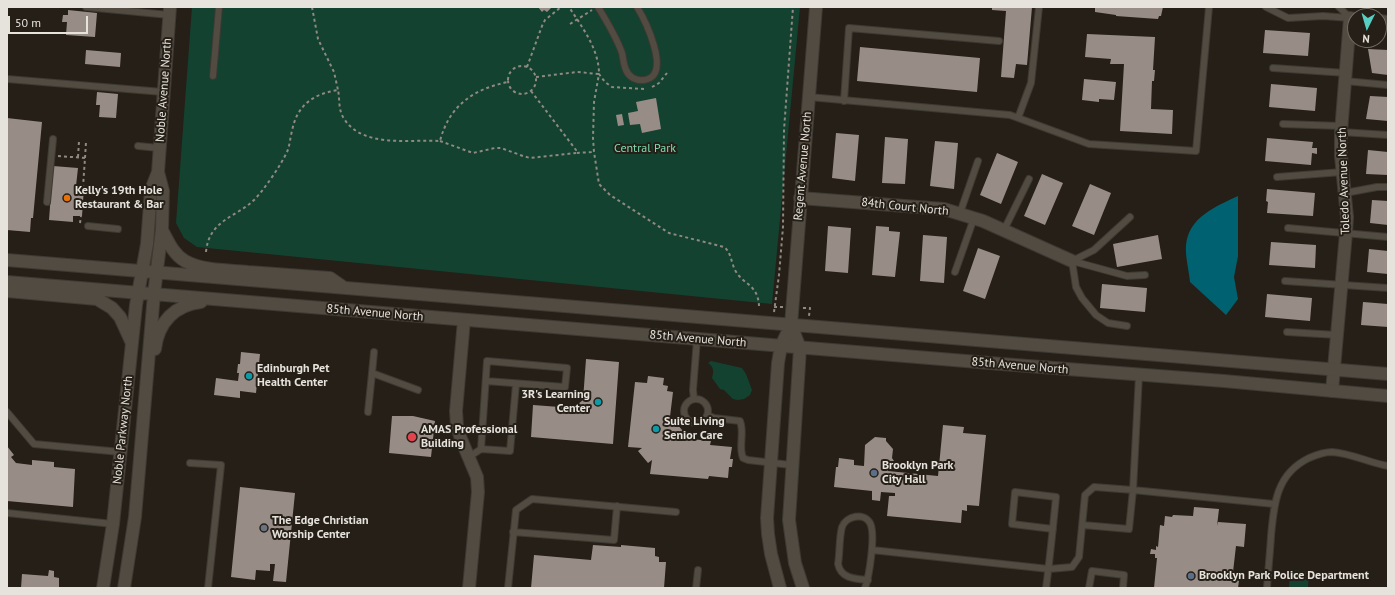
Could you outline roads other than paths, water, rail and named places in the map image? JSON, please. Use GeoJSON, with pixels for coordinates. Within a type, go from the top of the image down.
{"type":"FeatureCollection","features":[{"type":"Feature","properties":{"kind":"main road","name":"Regent Avenue North"},"geometry":{"type":"LineString","coordinates":[[803,588],[795,563],[789,520],[791,465],[800,348],[792,326],[800,198],[816,7]]}},
{"type":"Feature","properties":{"kind":"main road","name":"Noble Avenue North"},"geometry":{"type":"LineString","coordinates":[[142,272],[147,244],[151,190],[158,172],[170,11]]}},
{"type":"Feature","properties":{"kind":"main road","name":"Toledo Avenue North"},"geometry":{"type":"LineString","coordinates":[[1332,391],[1347,217],[1342,172],[1342,129],[1349,48]]}},
{"type":"Feature","properties":{"kind":"main road","name":"Noble Avenue North"},"geometry":{"type":"LineString","coordinates":[[156,273],[162,229],[164,191],[158,172]]}},
{"type":"Feature","properties":{"kind":"main road","name":"84th Court North"},"geometry":{"type":"LineString","coordinates":[[800,198],[944,209],[960,213],[1004,230],[1072,261]]}},
{"type":"Feature","properties":{"kind":"main road"},"geometry":{"type":"LineString","coordinates":[[162,229],[169,245],[176,254],[195,265],[219,269],[330,278],[346,288]]}},
{"type":"Feature","properties":{"kind":"main road","name":"85th Avenue North"},"geometry":{"type":"LineString","coordinates":[[7,260],[1388,374]]}},
{"type":"Feature","properties":{"kind":"main road","name":"Noble Parkway North"},"geometry":{"type":"LineString","coordinates":[[103,588],[113,524],[132,343],[142,272]]}},
{"type":"Feature","properties":{"kind":"main road","name":"Noble Parkway North"},"geometry":{"type":"LineString","coordinates":[[124,588],[135,517],[156,273]]}},
{"type":"Feature","properties":{"kind":"main road","name":"85th Avenue North"},"geometry":{"type":"LineString","coordinates":[[7,282],[800,348],[1224,381],[1388,396]]}},
{"type":"Feature","properties":{"kind":"main road"},"geometry":{"type":"LineString","coordinates":[[7,291],[97,299],[112,308],[120,317],[132,343]]}},
{"type":"Feature","properties":{"kind":"main road"},"geometry":{"type":"LineString","coordinates":[[145,400],[151,386],[156,341],[164,322],[185,305],[221,299]]}},
{"type":"Feature","properties":{"kind":"main road"},"geometry":{"type":"LineString","coordinates":[[464,320],[456,411],[459,432],[476,477],[478,492],[469,588]]}},
{"type":"Feature","properties":{"kind":"main road","name":"Regent Avenue North"},"geometry":{"type":"LineString","coordinates":[[780,588],[772,561],[768,534],[768,512],[778,363],[781,346],[792,326]]}},
{"type":"Feature","properties":{"kind":"lane"},"geometry":{"type":"LineString","coordinates":[[86,7],[170,11]]}},
{"type":"Feature","properties":{"kind":"lane"},"geometry":{"type":"LineString","coordinates":[[213,76],[219,7]]}},
{"type":"Feature","properties":{"kind":"lane"},"geometry":{"type":"LineString","coordinates":[[597,7],[617,40],[626,71],[632,78],[641,80],[649,79],[654,75],[657,64],[654,44],[637,7]]}},
{"type":"Feature","properties":{"kind":"lane"},"geometry":{"type":"LineString","coordinates":[[1018,118],[1031,83],[1039,7]]}},
{"type":"Feature","properties":{"kind":"lane"},"geometry":{"type":"LineString","coordinates":[[809,98],[1010,115],[1089,144],[1196,151],[1208,7]]}},
{"type":"Feature","properties":{"kind":"lane"},"geometry":{"type":"LineString","coordinates":[[1266,7],[1288,18],[1323,16],[1347,18]]}},
{"type":"Feature","properties":{"kind":"lane"},"geometry":{"type":"LineString","coordinates":[[1339,7],[1347,13]]}},
{"type":"Feature","properties":{"kind":"lane"},"geometry":{"type":"LineString","coordinates":[[844,101],[849,28],[999,41]]}},
{"type":"Feature","properties":{"kind":"lane"},"geometry":{"type":"LineString","coordinates":[[1273,68],[1388,84]]}},
{"type":"Feature","properties":{"kind":"lane"},"geometry":{"type":"LineString","coordinates":[[7,79],[163,92]]}},
{"type":"Feature","properties":{"kind":"lane"},"geometry":{"type":"LineString","coordinates":[[1282,124],[1342,129],[1388,135]]}},
{"type":"Feature","properties":{"kind":"lane"},"geometry":{"type":"LineString","coordinates":[[47,202],[53,139]]}},
{"type":"Feature","properties":{"kind":"lane"},"geometry":{"type":"LineString","coordinates":[[138,146],[159,148]]}},
{"type":"Feature","properties":{"kind":"lane"},"geometry":{"type":"LineString","coordinates":[[960,213],[978,161]]}},
{"type":"Feature","properties":{"kind":"lane"},"geometry":{"type":"LineString","coordinates":[[1278,177],[1342,172]]}},
{"type":"Feature","properties":{"kind":"lane"},"geometry":{"type":"LineString","coordinates":[[1004,230],[1029,179]]}},
{"type":"Feature","properties":{"kind":"lane"},"geometry":{"type":"LineString","coordinates":[[1345,193],[1377,187],[1388,187]]}},
{"type":"Feature","properties":{"kind":"lane"},"geometry":{"type":"LineString","coordinates":[[955,272],[974,218]]}},
{"type":"Feature","properties":{"kind":"lane"},"geometry":{"type":"LineString","coordinates":[[1072,261],[1094,250],[1130,218]]}},
{"type":"Feature","properties":{"kind":"lane"},"geometry":{"type":"LineString","coordinates":[[88,226],[118,228]]}},
{"type":"Feature","properties":{"kind":"lane"},"geometry":{"type":"LineString","coordinates":[[1288,228],[1388,237]]}},
{"type":"Feature","properties":{"kind":"lane"},"geometry":{"type":"LineString","coordinates":[[1072,261],[1127,276],[1145,275]]}},
{"type":"Feature","properties":{"kind":"lane"},"geometry":{"type":"LineString","coordinates":[[1072,261],[1076,286],[1082,298],[1096,315],[1108,323],[1126,326]]}},
{"type":"Feature","properties":{"kind":"lane"},"geometry":{"type":"LineString","coordinates":[[1285,281],[1388,288]]}},
{"type":"Feature","properties":{"kind":"lane"},"geometry":{"type":"LineString","coordinates":[[1287,332],[1337,335]]}},
{"type":"Feature","properties":{"kind":"lane"},"geometry":{"type":"LineString","coordinates":[[694,399],[693,390],[697,339]]}},
{"type":"Feature","properties":{"kind":"lane"},"geometry":{"type":"LineString","coordinates":[[368,412],[374,352]]}},
{"type":"Feature","properties":{"kind":"lane"},"geometry":{"type":"LineString","coordinates":[[481,449],[487,361],[567,368],[565,388],[486,382]]}},
{"type":"Feature","properties":{"kind":"lane"},"geometry":{"type":"LineString","coordinates":[[372,374],[418,390]]}},
{"type":"Feature","properties":{"kind":"lane"},"geometry":{"type":"LineString","coordinates":[[1083,525],[1129,529],[1133,490],[1140,375]]}},
{"type":"Feature","properties":{"kind":"lane"},"geometry":{"type":"LineString","coordinates":[[469,457],[481,449],[510,451],[516,384]]}},
{"type":"Feature","properties":{"kind":"lane"},"geometry":{"type":"LineString","coordinates":[[694,399],[704,402],[707,409],[707,415],[704,419],[698,422],[688,419],[684,412],[684,408],[689,401],[694,399]]}},
{"type":"Feature","properties":{"kind":"lane"},"geometry":{"type":"LineString","coordinates":[[7,412],[34,444],[121,452]]}},
{"type":"Feature","properties":{"kind":"lane"},"geometry":{"type":"LineString","coordinates":[[707,415],[714,418],[740,421],[742,426],[740,452],[742,458],[791,465]]}},
{"type":"Feature","properties":{"kind":"lane"},"geometry":{"type":"LineString","coordinates":[[1267,588],[1274,504],[1280,487],[1294,467],[1317,454],[1330,452],[1344,454],[1376,464],[1388,466]]}},
{"type":"Feature","properties":{"kind":"lane"},"geometry":{"type":"LineString","coordinates":[[190,462],[221,465],[208,588]]}},
{"type":"Feature","properties":{"kind":"lane"},"geometry":{"type":"LineString","coordinates":[[872,550],[1049,569],[1072,567],[1079,557],[1086,496],[1094,487],[1274,504]]}},
{"type":"Feature","properties":{"kind":"lane"},"geometry":{"type":"LineString","coordinates":[[1046,588],[1049,569],[1053,529],[1056,497],[1015,492],[1012,524],[1053,529]]}},
{"type":"Feature","properties":{"kind":"lane"},"geometry":{"type":"LineString","coordinates":[[508,588],[516,510],[532,498],[676,512]]}},
{"type":"Feature","properties":{"kind":"lane"},"geometry":{"type":"LineString","coordinates":[[513,532],[614,540],[617,506]]}},
{"type":"Feature","properties":{"kind":"lane"},"geometry":{"type":"LineString","coordinates":[[7,513],[113,524]]}},
{"type":"Feature","properties":{"kind":"lane"},"geometry":{"type":"LineString","coordinates":[[865,588],[868,580],[872,550],[872,532],[870,523],[866,520],[852,517],[846,520],[842,527],[838,564],[839,570],[850,578],[868,580]]}},
{"type":"Feature","properties":{"kind":"lane"},"geometry":{"type":"LineString","coordinates":[[696,588],[698,570]]}},
{"type":"Feature","properties":{"kind":"lane"},"geometry":{"type":"LineString","coordinates":[[1089,588],[1092,571],[1124,575],[1123,588]]}},
{"type":"Feature","properties":{"kind":"water"},"geometry":{"type":"Polygon","coordinates":[[[1238,196],[1238,256],[1234,277],[1238,299],[1226,315],[1190,282],[1186,245],[1188,235],[1192,227],[1204,214],[1238,196]]]}},
{"type":"Feature","properties":{"kind":"place","name":"Kelly's 19th Hole Restaurant & Bar"},"geometry":{"type":"Point","coordinates":[67,198]}},
{"type":"Feature","properties":{"kind":"place","name":"Edinburgh Pet Health Center"},"geometry":{"type":"Point","coordinates":[249,376]}},
{"type":"Feature","properties":{"kind":"place","name":"3R's Learning Center"},"geometry":{"type":"Point","coordinates":[598,402]}},
{"type":"Feature","properties":{"kind":"place","name":"Suite Living Senior Care"},"geometry":{"type":"Point","coordinates":[656,429]}},
{"type":"Feature","properties":{"kind":"place","name":"AMAS Professional Building"},"geometry":{"type":"Point","coordinates":[412,437]}},
{"type":"Feature","properties":{"kind":"place","name":"Brooklyn Park City Hall"},"geometry":{"type":"Point","coordinates":[874,473]}},
{"type":"Feature","properties":{"kind":"place","name":"The Edge Christian Worship Center"},"geometry":{"type":"Point","coordinates":[264,528]}},
{"type":"Feature","properties":{"kind":"place","name":"Brooklyn Park Police Department"},"geometry":{"type":"Point","coordinates":[1191,576]}},
{"type":"Feature","properties":{"kind":"park label","name":"Central Park"},"geometry":{"type":"Point","coordinates":[645,149]}}]}
